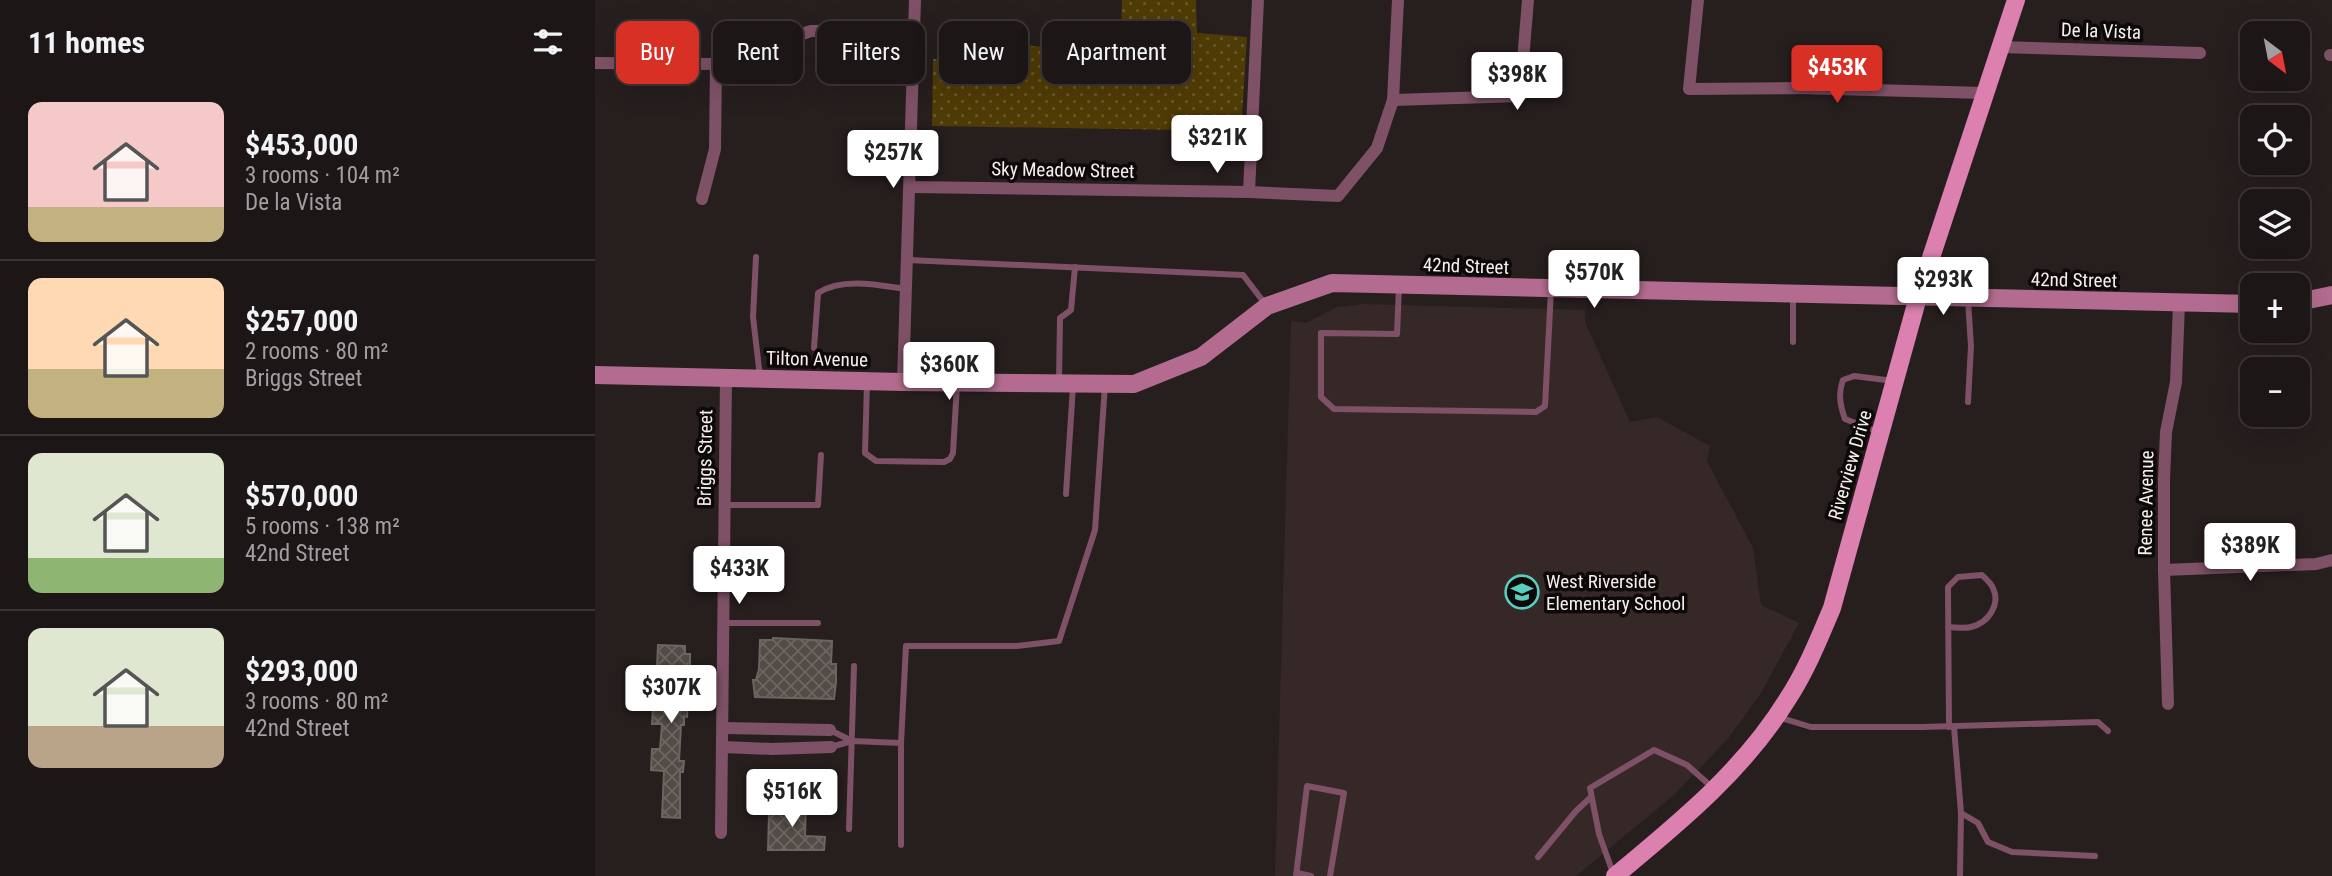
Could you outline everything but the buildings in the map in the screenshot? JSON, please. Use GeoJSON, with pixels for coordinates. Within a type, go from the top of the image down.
{"type":"FeatureCollection","features":[{"type":"Feature","properties":{"kind":"main road","name":"Riverview Drive"},"geometry":{"type":"LineString","coordinates":[[1614,876],[1690,814],[1737,767],[1787,700],[1812,654],[1832,608],[1918,297],[2016,0]]}},
{"type":"Feature","properties":{"kind":"street"},"geometry":{"type":"LineString","coordinates":[[914,21],[915,0]]}},
{"type":"Feature","properties":{"kind":"street"},"geometry":{"type":"LineString","coordinates":[[1249,192],[1258,0]]}},
{"type":"Feature","properties":{"kind":"street","name":"Sky Meadow Street"},"geometry":{"type":"LineString","coordinates":[[910,187],[1249,192],[1338,196],[1377,148],[1393,100],[1398,0]]}},
{"type":"Feature","properties":{"kind":"street"},"geometry":{"type":"LineString","coordinates":[[1393,100],[1520,96],[1528,0]]}},
{"type":"Feature","properties":{"kind":"street"},"geometry":{"type":"LineString","coordinates":[[1698,0],[1689,89],[1797,88],[1985,93]]}},
{"type":"Feature","properties":{"kind":"street","name":"De la Vista"},"geometry":{"type":"LineString","coordinates":[[2000,47],[2200,53]]}},
{"type":"Feature","properties":{"kind":"street"},"geometry":{"type":"LineString","coordinates":[[595,63],[713,64]]}},
{"type":"Feature","properties":{"kind":"street"},"geometry":{"type":"LineString","coordinates":[[702,199],[715,149],[716,84]]}},
{"type":"Feature","properties":{"kind":"street"},"geometry":{"type":"LineString","coordinates":[[903,382],[912,84]]}},
{"type":"Feature","properties":{"kind":"street","name":"42nd Street"},"geometry":{"type":"LineString","coordinates":[[1267,306],[1332,283],[2240,304]]}},
{"type":"Feature","properties":{"kind":"street"},"geometry":{"type":"LineString","coordinates":[[2310,300],[2332,295]]}},
{"type":"Feature","properties":{"kind":"street","name":"Renee Avenue"},"geometry":{"type":"LineString","coordinates":[[2168,704],[2164,570],[2166,432],[2176,382],[2179,303]]}},
{"type":"Feature","properties":{"kind":"street","name":"Tilton Avenue"},"geometry":{"type":"LineString","coordinates":[[595,375],[1134,384],[1201,357],[1267,306]]}},
{"type":"Feature","properties":{"kind":"street","name":"Briggs Street"},"geometry":{"type":"LineString","coordinates":[[721,833],[726,378]]}},
{"type":"Feature","properties":{"kind":"street"},"geometry":{"type":"LineString","coordinates":[[2164,570],[2316,564],[2332,560]]}},
{"type":"Feature","properties":{"kind":"street"},"geometry":{"type":"LineString","coordinates":[[723,728],[830,730]]}},
{"type":"Feature","properties":{"kind":"street"},"geometry":{"type":"LineString","coordinates":[[794,748],[795,729]]}},
{"type":"Feature","properties":{"kind":"street"},"geometry":{"type":"LineString","coordinates":[[723,747],[831,747]]}},
{"type":"Feature","properties":{"kind":"lane"},"geometry":{"type":"LineString","coordinates":[[756,257],[753,317],[760,379]]}},
{"type":"Feature","properties":{"kind":"lane"},"geometry":{"type":"LineString","coordinates":[[907,260],[1243,275],[1267,306]]}},
{"type":"Feature","properties":{"kind":"lane"},"geometry":{"type":"LineString","coordinates":[[1066,494],[1066,384],[1060,318],[1072,310],[1075,267]]}},
{"type":"Feature","properties":{"kind":"lane"},"geometry":{"type":"LineString","coordinates":[[814,348],[818,293],[829,286],[871,284],[906,289]]}},
{"type":"Feature","properties":{"kind":"lane"},"geometry":{"type":"LineString","coordinates":[[1399,285],[1397,334],[1321,333],[1321,397],[1334,409],[1536,412],[1545,406],[1551,290]]}},
{"type":"Feature","properties":{"kind":"lane"},"geometry":{"type":"LineString","coordinates":[[1793,294],[1793,342]]}},
{"type":"Feature","properties":{"kind":"lane"},"geometry":{"type":"LineString","coordinates":[[1968,298],[1971,346],[1968,401]]}},
{"type":"Feature","properties":{"kind":"lane"},"geometry":{"type":"LineString","coordinates":[[1881,432],[1846,419],[1839,390],[1843,380],[1854,376],[1895,381]]}},
{"type":"Feature","properties":{"kind":"lane"},"geometry":{"type":"LineString","coordinates":[[867,381],[865,453],[876,461],[944,462],[950,459],[953,453],[957,383]]}},
{"type":"Feature","properties":{"kind":"lane"},"geometry":{"type":"LineString","coordinates":[[901,845],[901,743],[906,646],[1017,646],[1059,641],[1095,530],[1105,384]]}},
{"type":"Feature","properties":{"kind":"lane"},"geometry":{"type":"LineString","coordinates":[[724,505],[818,505],[821,455]]}},
{"type":"Feature","properties":{"kind":"lane"},"geometry":{"type":"LineString","coordinates":[[1948,627],[1970,628],[1983,622],[1992,613],[1995,602],[1993,587],[1982,575],[1958,577],[1948,587],[1948,627],[1952,727],[1961,813],[1960,876]]}},
{"type":"Feature","properties":{"kind":"lane"},"geometry":{"type":"LineString","coordinates":[[722,623],[818,623]]}},
{"type":"Feature","properties":{"kind":"lane"},"geometry":{"type":"LineString","coordinates":[[849,829],[855,666]]}},
{"type":"Feature","properties":{"kind":"lane"},"geometry":{"type":"LineString","coordinates":[[1776,716],[1811,727],[1952,727],[2098,722],[2108,731]]}},
{"type":"Feature","properties":{"kind":"lane"},"geometry":{"type":"LineString","coordinates":[[830,730],[852,741]]}},
{"type":"Feature","properties":{"kind":"lane"},"geometry":{"type":"LineString","coordinates":[[831,747],[852,741],[901,743]]}},
{"type":"Feature","properties":{"kind":"lane"},"geometry":{"type":"LineString","coordinates":[[1614,876],[1599,834],[1590,789],[1654,750],[1687,765],[1715,790]]}},
{"type":"Feature","properties":{"kind":"lane"},"geometry":{"type":"LineString","coordinates":[[1311,876],[1296,874],[1307,786],[1344,793],[1329,876]]}},
{"type":"Feature","properties":{"kind":"lane"},"geometry":{"type":"LineString","coordinates":[[1538,857],[1591,797]]}},
{"type":"Feature","properties":{"kind":"lane"},"geometry":{"type":"LineString","coordinates":[[1961,813],[1978,823],[1988,842],[2012,852],[2095,856]]}},
{"type":"Feature","properties":{"kind":"shaded area"},"geometry":{"type":"Polygon","coordinates":[[[1122,0],[1196,0],[1197,33],[1247,37],[1241,131],[932,126],[933,59],[939,59],[939,84],[1028,84],[1028,46],[1042,47],[1042,84],[1191,84],[1191,21],[1121,21],[1122,0]]]}},
{"type":"Feature","properties":{"kind":"shaded area","name":"West Riverside Elementary School"},"geometry":{"type":"Polygon","coordinates":[[[1363,304],[1585,310],[1585,322],[1630,422],[1657,417],[1710,446],[1707,461],[1753,548],[1761,605],[1799,623],[1761,693],[1727,740],[1674,795],[1576,876],[1275,876],[1291,321],[1306,323],[1337,307],[1363,304]]]}},
{"type":"Feature","properties":{"kind":"place","name":"West Riverside Elementary School"},"geometry":{"type":"Point","coordinates":[1522,592]}}]}
